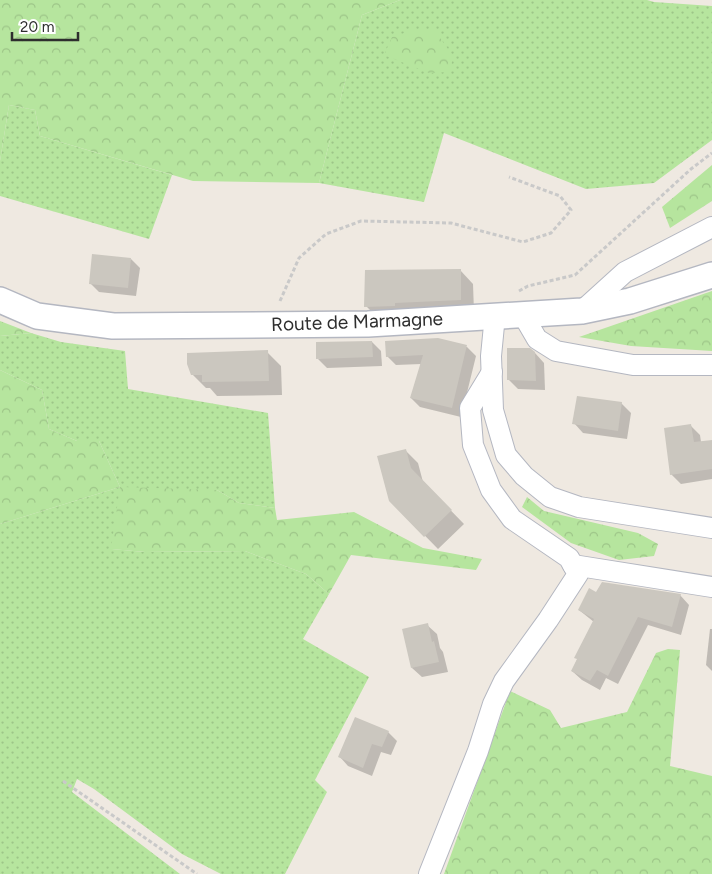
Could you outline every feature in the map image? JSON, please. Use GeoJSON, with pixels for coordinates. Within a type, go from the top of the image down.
{"type":"FeatureCollection","features":[{"type":"Feature","properties":{"kind":"street"},"geometry":{"type":"LineString","coordinates":[[582,310],[625,272],[712,227]]}},
{"type":"Feature","properties":{"kind":"street","name":"Route de Marmagne"},"geometry":{"type":"LineString","coordinates":[[0,300],[37,316],[113,326],[368,324],[582,310],[630,300],[712,275]]}},
{"type":"Feature","properties":{"kind":"street"},"geometry":{"type":"LineString","coordinates":[[495,315],[491,356],[493,410],[506,455],[524,476],[550,497],[579,507],[712,528]]}},
{"type":"Feature","properties":{"kind":"street"},"geometry":{"type":"LineString","coordinates":[[524,315],[537,339],[556,351],[632,365],[712,365]]}},
{"type":"Feature","properties":{"kind":"street"},"geometry":{"type":"LineString","coordinates":[[429,874],[478,751],[493,704],[504,681],[578,574],[569,558],[512,519],[491,490],[473,445],[470,408],[492,372]]}},
{"type":"Feature","properties":{"kind":"street"},"geometry":{"type":"LineString","coordinates":[[573,564],[712,588]]}},
{"type":"Feature","properties":{"kind":"path"},"geometry":{"type":"LineString","coordinates":[[495,315],[514,294],[528,286],[575,275],[691,169],[712,153]]}},
{"type":"Feature","properties":{"kind":"path"},"geometry":{"type":"LineString","coordinates":[[269,324],[299,258],[326,234],[361,221],[451,223],[523,242],[551,233],[571,210],[560,196],[509,177]]}},
{"type":"Feature","properties":{"kind":"path"},"geometry":{"type":"LineString","coordinates":[[63,781],[197,874]]}},
{"type":"Feature","properties":{"kind":"green space"},"geometry":{"type":"Polygon","coordinates":[[[0,0],[400,0],[362,15],[319,183],[193,181],[40,136],[35,110],[9,105],[0,161],[0,0]]]}},
{"type":"Feature","properties":{"kind":"green space"},"geometry":{"type":"Polygon","coordinates":[[[400,0],[647,0],[712,6],[712,140],[654,183],[586,189],[444,133],[424,202],[319,183],[362,15],[400,0]]]}},
{"type":"Feature","properties":{"kind":"green space"},"geometry":{"type":"Polygon","coordinates":[[[411,31],[435,31],[453,56],[450,72],[429,73],[384,55],[392,37],[411,31]]]}},
{"type":"Feature","properties":{"kind":"green space"},"geometry":{"type":"Polygon","coordinates":[[[9,105],[35,110],[40,136],[172,175],[149,239],[0,196],[0,161],[9,105]]]}},
{"type":"Feature","properties":{"kind":"green space"},"geometry":{"type":"Polygon","coordinates":[[[712,165],[712,201],[670,228],[662,207],[712,165]]]}},
{"type":"Feature","properties":{"kind":"green space"},"geometry":{"type":"Polygon","coordinates":[[[712,291],[712,351],[631,346],[579,337],[712,291]]]}},
{"type":"Feature","properties":{"kind":"green space"},"geometry":{"type":"Polygon","coordinates":[[[0,321],[31,333],[0,336],[0,321]]]}},
{"type":"Feature","properties":{"kind":"green space"},"geometry":{"type":"Polygon","coordinates":[[[31,333],[61,342],[125,351],[128,389],[268,413],[275,508],[239,503],[217,490],[112,549],[145,552],[245,551],[306,574],[329,594],[303,639],[369,677],[315,780],[327,792],[285,874],[221,874],[182,854],[94,789],[77,779],[72,792],[180,874],[0,874],[0,524],[120,487],[99,441],[77,441],[49,429],[42,390],[0,370],[0,336],[31,333]]]}},
{"type":"Feature","properties":{"kind":"green space"},"geometry":{"type":"Polygon","coordinates":[[[0,370],[42,390],[49,429],[77,441],[99,441],[120,487],[0,524],[0,370]]]}},
{"type":"Feature","properties":{"kind":"green space"},"geometry":{"type":"Polygon","coordinates":[[[120,487],[217,490],[239,503],[275,508],[277,520],[354,512],[423,548],[482,559],[476,570],[351,555],[329,594],[306,574],[245,551],[145,552],[111,549],[120,487]]]}},
{"type":"Feature","properties":{"kind":"green space"},"geometry":{"type":"Polygon","coordinates":[[[527,497],[544,511],[638,533],[658,544],[654,556],[619,560],[571,543],[522,507],[527,497]]]}},
{"type":"Feature","properties":{"kind":"green space"},"geometry":{"type":"Polygon","coordinates":[[[668,649],[680,650],[670,766],[712,776],[712,874],[444,874],[510,691],[550,710],[561,728],[627,712],[656,653],[668,649]]]}},
{"type":"Feature","properties":{"kind":"building"},"geometry":{"type":"Polygon","coordinates":[[[92,254],[131,258],[128,288],[89,284],[92,254]]]}},
{"type":"Feature","properties":{"kind":"building"},"geometry":{"type":"Polygon","coordinates":[[[461,269],[461,300],[395,303],[395,306],[364,307],[365,270],[461,269]]]}},
{"type":"Feature","properties":{"kind":"building"},"geometry":{"type":"Polygon","coordinates":[[[438,338],[467,345],[452,408],[410,398],[423,355],[386,357],[385,341],[438,338]]]}},
{"type":"Feature","properties":{"kind":"building"},"geometry":{"type":"Polygon","coordinates":[[[372,341],[373,357],[316,359],[316,342],[372,341]]]}},
{"type":"Feature","properties":{"kind":"building"},"geometry":{"type":"Polygon","coordinates":[[[507,348],[530,348],[535,352],[536,381],[507,380],[507,348]]]}},
{"type":"Feature","properties":{"kind":"building"},"geometry":{"type":"Polygon","coordinates":[[[268,350],[269,381],[202,382],[202,375],[191,375],[187,364],[187,353],[268,350]]]}},
{"type":"Feature","properties":{"kind":"building"},"geometry":{"type":"Polygon","coordinates":[[[577,396],[622,402],[618,431],[572,424],[577,396]]]}},
{"type":"Feature","properties":{"kind":"building"},"geometry":{"type":"Polygon","coordinates":[[[691,424],[694,442],[712,440],[712,469],[670,475],[664,428],[691,424]]]}},
{"type":"Feature","properties":{"kind":"building"},"geometry":{"type":"Polygon","coordinates":[[[406,449],[411,468],[452,510],[424,537],[389,501],[377,456],[406,449]]]}},
{"type":"Feature","properties":{"kind":"building"},"geometry":{"type":"Polygon","coordinates":[[[602,582],[681,594],[672,627],[638,617],[608,676],[597,670],[590,681],[571,671],[577,659],[574,658],[594,619],[578,610],[589,588],[596,592],[602,582]]]}},
{"type":"Feature","properties":{"kind":"building"},"geometry":{"type":"Polygon","coordinates":[[[428,623],[439,662],[411,668],[402,629],[428,623]]]}},
{"type":"Feature","properties":{"kind":"building"},"geometry":{"type":"Polygon","coordinates":[[[355,717],[389,731],[382,747],[372,744],[363,768],[338,757],[355,717]]]}}]}
